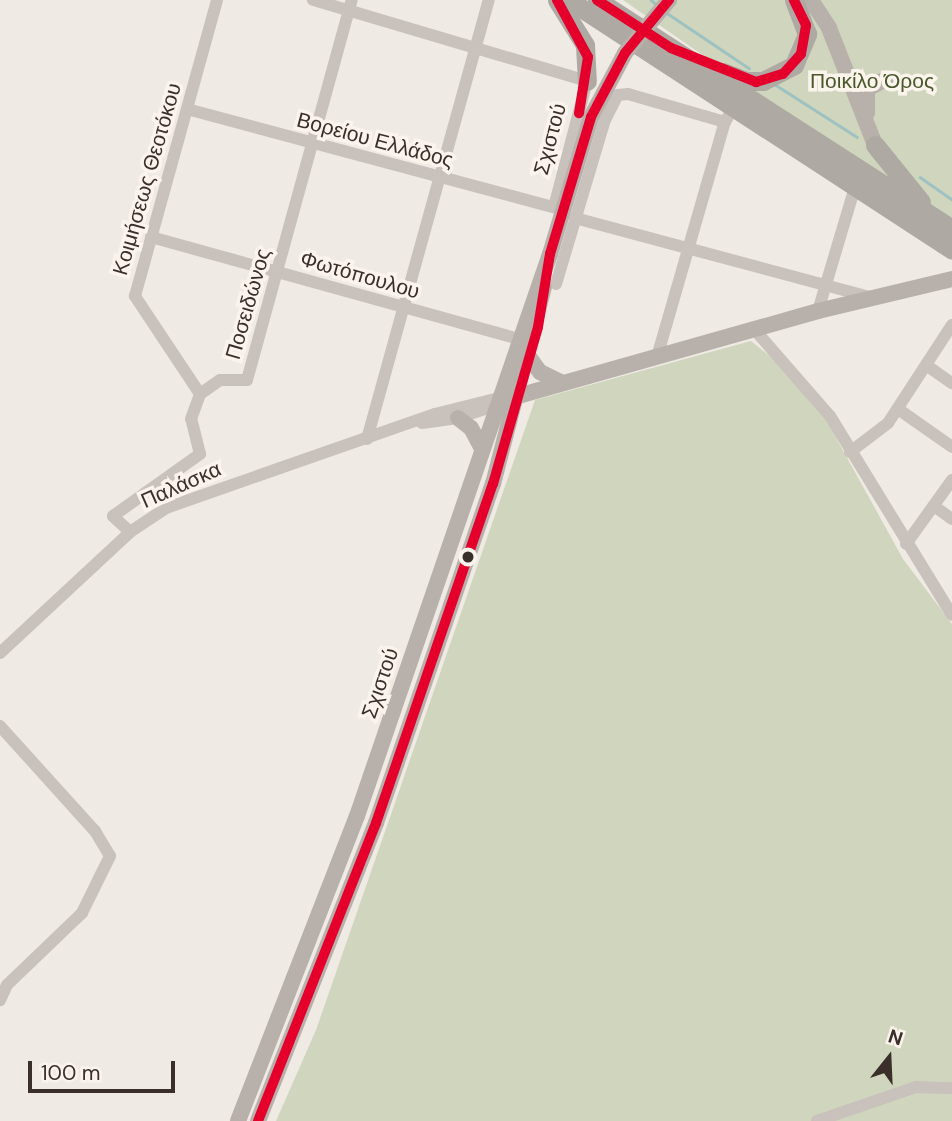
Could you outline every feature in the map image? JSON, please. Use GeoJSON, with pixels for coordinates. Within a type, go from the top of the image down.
{"type":"FeatureCollection","features":[{"type":"Feature","properties":{"kind":"highway"},"geometry":{"type":"LineString","coordinates":[[557,0],[585,45],[587,81]]}},
{"type":"Feature","properties":{"kind":"highway"},"geometry":{"type":"LineString","coordinates":[[569,0],[729,115],[855,187],[952,250]]}},
{"type":"Feature","properties":{"kind":"highway"},"geometry":{"type":"LineString","coordinates":[[597,0],[952,229]]}},
{"type":"Feature","properties":{"kind":"highway"},"geometry":{"type":"LineString","coordinates":[[671,48],[740,79],[776,78],[794,65],[804,48],[805,19],[794,0]]}},
{"type":"Feature","properties":{"kind":"highway"},"geometry":{"type":"LineString","coordinates":[[875,145],[933,216]]}},
{"type":"Feature","properties":{"kind":"main road","name":"Σχιστού"},"geometry":{"type":"LineString","coordinates":[[238,1121],[357,816],[481,449],[526,330],[591,117],[621,60],[669,0]]}},
{"type":"Feature","properties":{"kind":"main road"},"geometry":{"type":"LineString","coordinates":[[811,0],[840,53],[875,145]]}},
{"type":"Feature","properties":{"kind":"main road"},"geometry":{"type":"LineString","coordinates":[[840,53],[861,75],[886,79],[870,87],[865,96],[875,145]]}},
{"type":"Feature","properties":{"kind":"main road"},"geometry":{"type":"LineString","coordinates":[[526,330],[554,207]]}},
{"type":"Feature","properties":{"kind":"main road"},"geometry":{"type":"LineString","coordinates":[[518,396],[818,311],[952,279]]}},
{"type":"Feature","properties":{"kind":"main road"},"geometry":{"type":"LineString","coordinates":[[526,330],[556,284]]}},
{"type":"Feature","properties":{"kind":"main road","name":"Σχιστού"},"geometry":{"type":"LineString","coordinates":[[258,1121],[376,823],[493,484],[529,358],[526,330]]}},
{"type":"Feature","properties":{"kind":"main road"},"geometry":{"type":"LineString","coordinates":[[529,358],[540,372],[563,383]]}},
{"type":"Feature","properties":{"kind":"main road"},"geometry":{"type":"LineString","coordinates":[[458,418],[471,428],[481,449]]}},
{"type":"Feature","properties":{"kind":"street","name":"Κοιμήσεως Θεοτόκου"},"geometry":{"type":"LineString","coordinates":[[200,394],[135,300],[217,0]]}},
{"type":"Feature","properties":{"kind":"street"},"geometry":{"type":"LineString","coordinates":[[313,0],[351,5],[476,48],[587,81]]}},
{"type":"Feature","properties":{"kind":"street"},"geometry":{"type":"LineString","coordinates":[[367,439],[489,0]]}},
{"type":"Feature","properties":{"kind":"street","name":"Ποσειδώνος"},"geometry":{"type":"LineString","coordinates":[[200,394],[220,380],[247,380],[351,5]]}},
{"type":"Feature","properties":{"kind":"street","name":"Σχιστού"},"geometry":{"type":"LineString","coordinates":[[554,207],[587,81]]}},
{"type":"Feature","properties":{"kind":"street"},"geometry":{"type":"LineString","coordinates":[[556,284],[605,120],[618,95],[628,93],[729,115],[656,357]]}},
{"type":"Feature","properties":{"kind":"street","name":"Βορείου Ελλάδος"},"geometry":{"type":"LineString","coordinates":[[187,109],[554,207]]}},
{"type":"Feature","properties":{"kind":"street"},"geometry":{"type":"LineString","coordinates":[[818,311],[855,187]]}},
{"type":"Feature","properties":{"kind":"street"},"geometry":{"type":"LineString","coordinates":[[575,218],[825,287],[871,297]]}},
{"type":"Feature","properties":{"kind":"street","name":"Φωτόπουλου"},"geometry":{"type":"LineString","coordinates":[[151,237],[404,307],[526,330]]}},
{"type":"Feature","properties":{"kind":"street"},"geometry":{"type":"LineString","coordinates":[[850,452],[876,435],[898,409],[952,326]]}},
{"type":"Feature","properties":{"kind":"street"},"geometry":{"type":"LineString","coordinates":[[754,329],[817,398],[952,615]]}},
{"type":"Feature","properties":{"kind":"street"},"geometry":{"type":"LineString","coordinates":[[926,365],[952,383]]}},
{"type":"Feature","properties":{"kind":"street"},"geometry":{"type":"LineString","coordinates":[[130,532],[113,516],[200,454],[191,419],[200,394]]}},
{"type":"Feature","properties":{"kind":"street","name":"Παλάσκα"},"geometry":{"type":"LineString","coordinates":[[0,653],[130,532],[184,500],[367,439],[518,396]]}},
{"type":"Feature","properties":{"kind":"street","name":"Παλάσκα"},"geometry":{"type":"LineString","coordinates":[[419,423],[458,418],[498,401]]}},
{"type":"Feature","properties":{"kind":"street"},"geometry":{"type":"LineString","coordinates":[[898,409],[952,447]]}},
{"type":"Feature","properties":{"kind":"street"},"geometry":{"type":"LineString","coordinates":[[906,544],[952,480]]}},
{"type":"Feature","properties":{"kind":"street"},"geometry":{"type":"LineString","coordinates":[[934,506],[952,519]]}},
{"type":"Feature","properties":{"kind":"street"},"geometry":{"type":"LineString","coordinates":[[0,726],[95,831],[110,856],[82,914],[7,985],[0,1000]]}},
{"type":"Feature","properties":{"kind":"street"},"geometry":{"type":"LineString","coordinates":[[817,1121],[916,1087],[952,1088]]}},
{"type":"Feature","properties":{"kind":"green space","name":"Ποικίλο Όρος"},"geometry":{"type":"Polygon","coordinates":[[[623,0],[952,0],[952,247],[766,99],[623,0]]]}},
{"type":"Feature","properties":{"kind":"green space"},"geometry":{"type":"Polygon","coordinates":[[[751,341],[776,361],[824,416],[903,559],[952,624],[952,1121],[276,1121],[316,1030],[535,400],[751,341]]]}},
{"type":"Feature","properties":{"kind":"waterway"},"geometry":{"type":"LineString","coordinates":[[651,0],[656,4]]}},
{"type":"Feature","properties":{"kind":"waterway"},"geometry":{"type":"LineString","coordinates":[[667,13],[749,68]]}},
{"type":"Feature","properties":{"kind":"waterway"},"geometry":{"type":"LineString","coordinates":[[776,85],[857,137]]}},
{"type":"Feature","properties":{"kind":"waterway"},"geometry":{"type":"LineString","coordinates":[[920,177],[952,199]]}},
{"type":"Feature","properties":{"kind":"transit line"},"geometry":{"type":"LineString","coordinates":[[557,0],[588,57],[579,113]]}},
{"type":"Feature","properties":{"kind":"transit line"},"geometry":{"type":"LineString","coordinates":[[597,0],[671,48],[756,82],[783,74],[801,54],[806,25],[794,0]]}},
{"type":"Feature","properties":{"kind":"transit line"},"geometry":{"type":"LineString","coordinates":[[258,1121],[376,823],[493,484],[538,327],[550,254],[591,117],[625,53],[669,0]]}}]}
